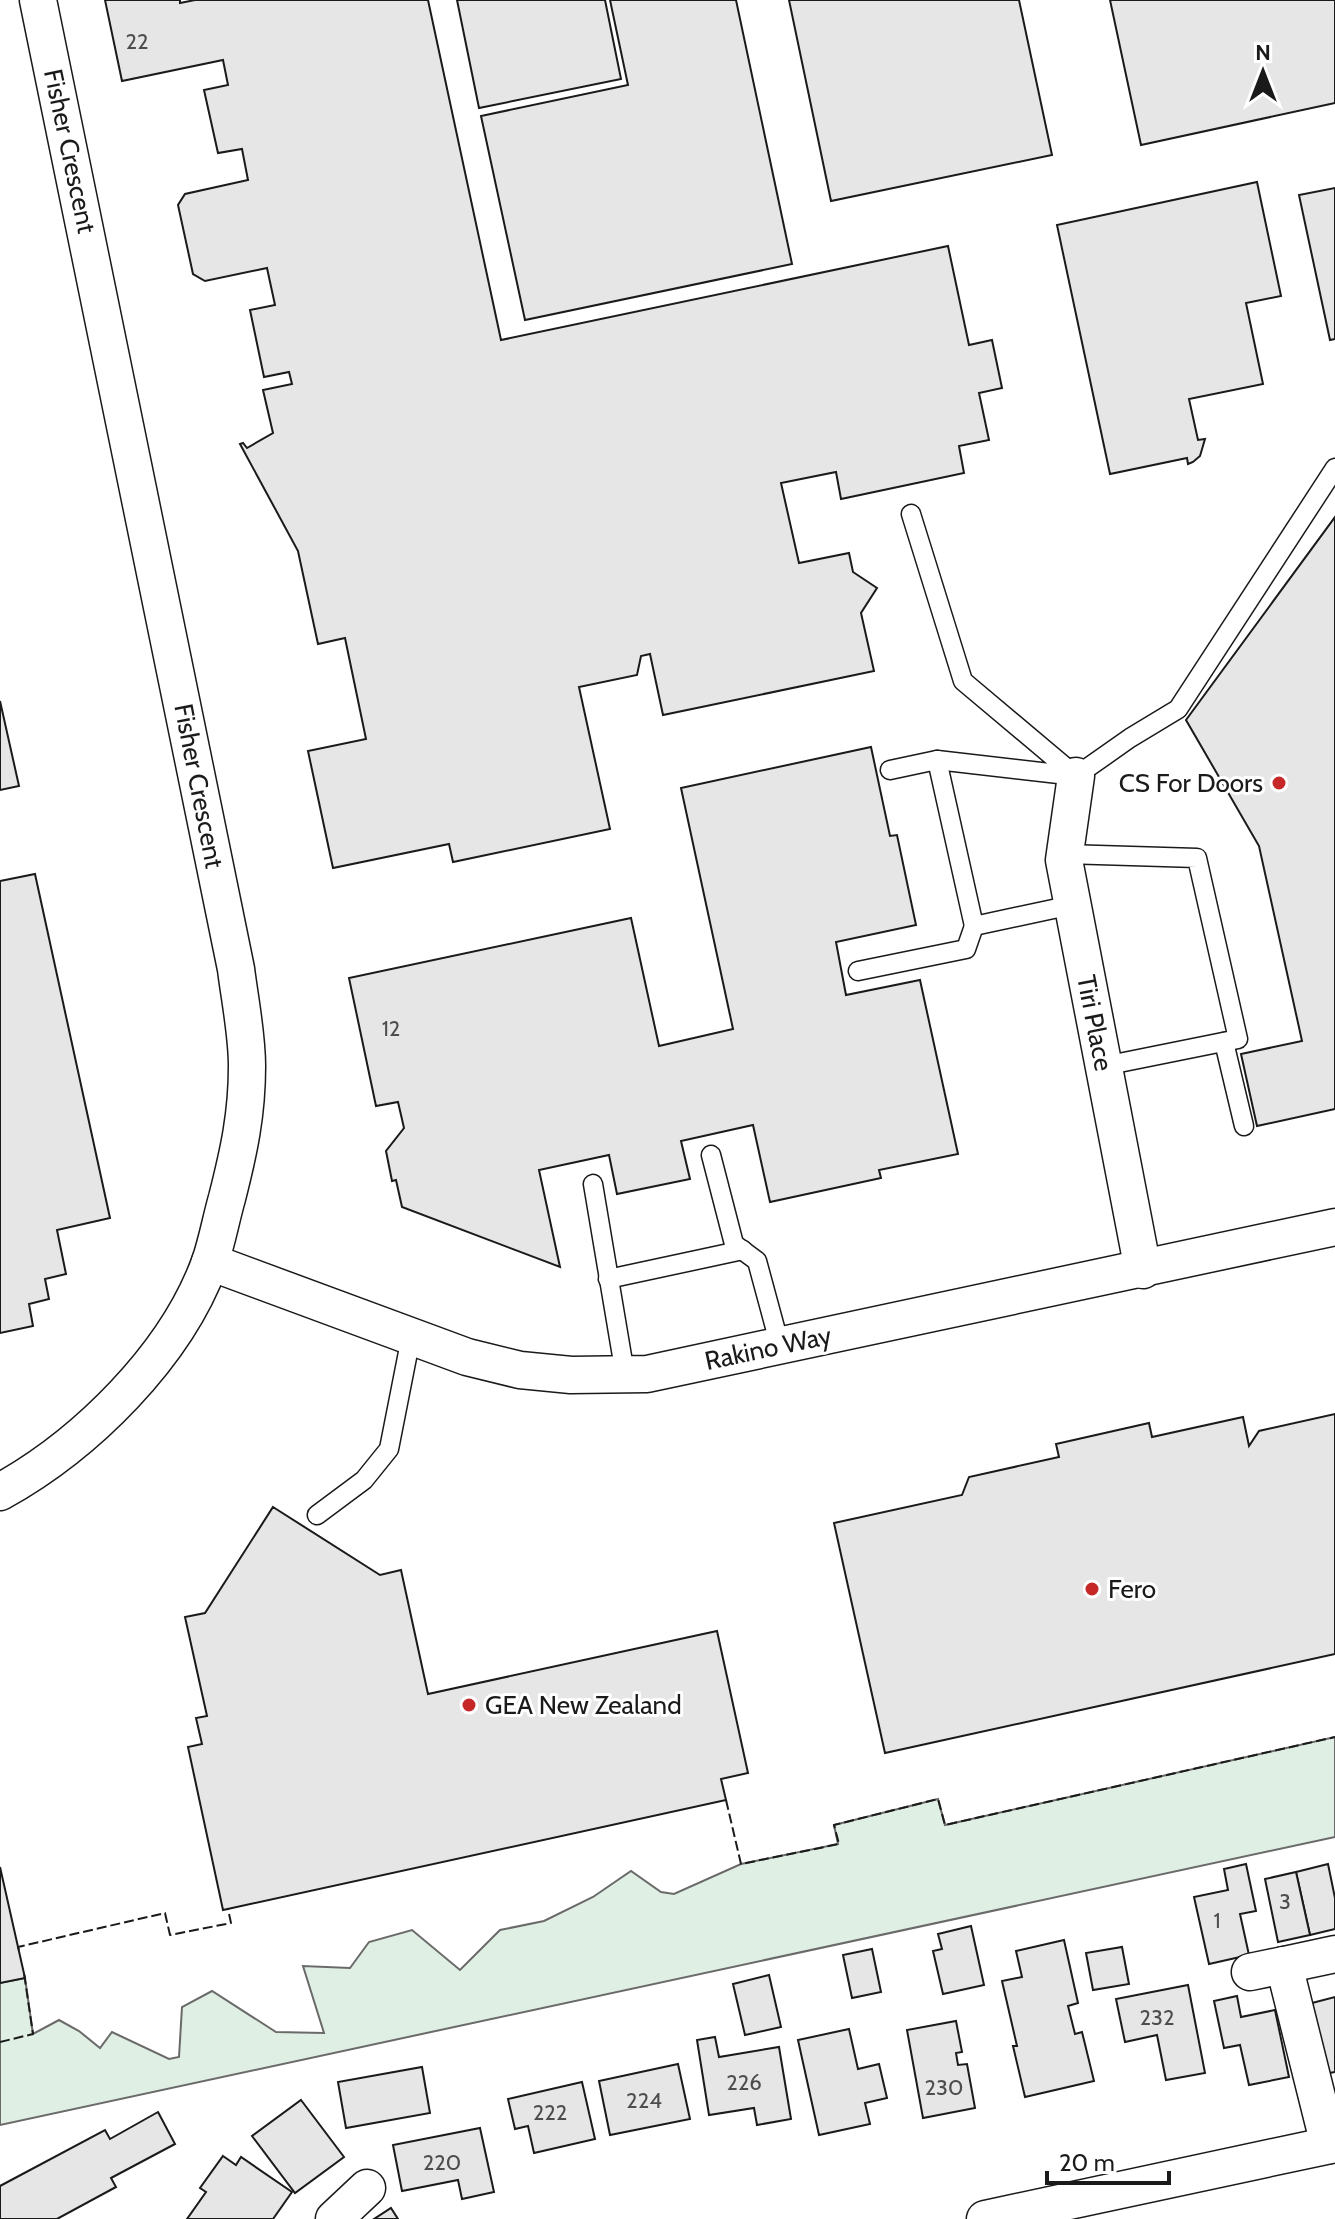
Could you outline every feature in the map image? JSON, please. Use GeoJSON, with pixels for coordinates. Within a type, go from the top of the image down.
{"type":"FeatureCollection","features":[{"type":"Feature","properties":{"kind":"street","name":"Fisher Crescent"},"geometry":{"type":"LineString","coordinates":[[0,1492],[27,1477],[105,1415],[140,1378],[194,1297],[210,1262],[243,1137],[247,1064],[236,969],[38,0]]}},
{"type":"Feature","properties":{"kind":"street","name":"Tiri Place"},"geometry":{"type":"LineString","coordinates":[[1076,776],[1065,854],[1072,905],[1143,1270]]}},
{"type":"Feature","properties":{"kind":"street","name":"Rakino Way"},"geometry":{"type":"LineString","coordinates":[[210,1262],[467,1357],[520,1370],[571,1375],[647,1374],[1335,1227]]}},
{"type":"Feature","properties":{"kind":"street"},"geometry":{"type":"LineString","coordinates":[[985,2219],[1332,2145],[1267,1968],[1335,1954]]}},
{"type":"Feature","properties":{"kind":"street"},"geometry":{"type":"LineString","coordinates":[[334,2219],[367,2188]]}},
{"type":"Feature","properties":{"kind":"lane"},"geometry":{"type":"LineString","coordinates":[[890,770],[937,760],[1076,776],[1178,709],[1335,468]]}},
{"type":"Feature","properties":{"kind":"lane"},"geometry":{"type":"LineString","coordinates":[[911,514],[963,681],[1076,776]]}},
{"type":"Feature","properties":{"kind":"lane"},"geometry":{"type":"LineString","coordinates":[[858,971],[966,949],[974,926],[937,760]]}},
{"type":"Feature","properties":{"kind":"lane"},"geometry":{"type":"LineString","coordinates":[[1065,854],[1197,858],[1238,1039],[1104,1066]]}},
{"type":"Feature","properties":{"kind":"lane"},"geometry":{"type":"LineString","coordinates":[[974,926],[1072,905]]}},
{"type":"Feature","properties":{"kind":"lane"},"geometry":{"type":"LineString","coordinates":[[1224,1042],[1244,1126]]}},
{"type":"Feature","properties":{"kind":"lane"},"geometry":{"type":"LineString","coordinates":[[711,1155],[734,1244],[757,1261],[780,1346]]}},
{"type":"Feature","properties":{"kind":"lane"},"geometry":{"type":"LineString","coordinates":[[593,1184],[625,1374]]}},
{"type":"Feature","properties":{"kind":"lane"},"geometry":{"type":"LineString","coordinates":[[608,1279],[743,1250]]}},
{"type":"Feature","properties":{"kind":"lane"},"geometry":{"type":"LineString","coordinates":[[317,1515],[364,1480],[389,1449],[411,1337]]}},
{"type":"Feature","properties":{"kind":"green space"},"geometry":{"type":"Polygon","coordinates":[[[1335,1737],[1335,1837],[0,2125],[0,1983],[25,1978],[33,2034],[59,2020],[100,2048],[112,2032],[169,2059],[179,2057],[182,2007],[212,1991],[276,2032],[324,2033],[303,1966],[350,1968],[369,1942],[412,1930],[460,1970],[500,1930],[544,1921],[593,1897],[631,1871],[661,1892],[674,1894],[741,1864],[838,1844],[834,1825],[938,1799],[945,1825],[1335,1737]]]}},
{"type":"Feature","properties":{"kind":"building"},"geometry":{"type":"Polygon","coordinates":[[[105,0],[180,0],[180,3],[195,0],[428,0],[501,340],[948,246],[969,345],[992,340],[1002,388],[979,393],[989,440],[959,446],[964,473],[841,499],[836,472],[781,483],[799,563],[849,553],[853,572],[877,588],[861,613],[874,671],[663,715],[650,654],[641,656],[637,675],[579,687],[610,829],[453,862],[449,844],[333,868],[308,751],[366,739],[345,638],[318,644],[298,551],[240,444],[247,448],[273,433],[263,390],[292,384],[289,372],[264,377],[250,310],[275,305],[267,268],[205,281],[193,274],[178,205],[185,194],[248,180],[242,149],[218,153],[204,90],[228,85],[223,60],[122,81],[105,0]]]}},
{"type":"Feature","properties":{"kind":"building"},"geometry":{"type":"Polygon","coordinates":[[[457,0],[605,0],[621,79],[479,108],[457,0]]]}},
{"type":"Feature","properties":{"kind":"building"},"geometry":{"type":"Polygon","coordinates":[[[610,0],[736,0],[792,264],[525,320],[481,116],[628,85],[610,0]]]}},
{"type":"Feature","properties":{"kind":"building"},"geometry":{"type":"Polygon","coordinates":[[[789,0],[1019,0],[1052,155],[831,201],[789,0]]]}},
{"type":"Feature","properties":{"kind":"building"},"geometry":{"type":"Polygon","coordinates":[[[1110,0],[1335,0],[1335,103],[1141,145],[1110,0]]]}},
{"type":"Feature","properties":{"kind":"building"},"geometry":{"type":"Polygon","coordinates":[[[1257,182],[1281,296],[1246,303],[1263,384],[1189,399],[1198,440],[1205,439],[1200,456],[1193,462],[1188,464],[1187,458],[1110,474],[1057,225],[1257,182]]]}},
{"type":"Feature","properties":{"kind":"building"},"geometry":{"type":"Polygon","coordinates":[[[1335,188],[1335,339],[1330,340],[1299,195],[1335,188]]]}},
{"type":"Feature","properties":{"kind":"building","name":"CS For Doors"},"geometry":{"type":"Polygon","coordinates":[[[1335,517],[1335,1109],[1257,1126],[1241,1054],[1302,1041],[1259,846],[1186,720],[1335,517]]]}},
{"type":"Feature","properties":{"kind":"building"},"geometry":{"type":"Polygon","coordinates":[[[0,701],[19,786],[0,790],[0,701]]]}},
{"type":"Feature","properties":{"kind":"building"},"geometry":{"type":"Polygon","coordinates":[[[871,747],[890,836],[897,835],[916,925],[836,942],[846,995],[920,980],[958,1154],[879,1170],[881,1178],[770,1202],[753,1125],[681,1141],[690,1179],[617,1194],[609,1155],[539,1170],[560,1267],[402,1207],[396,1180],[392,1181],[386,1151],[404,1128],[398,1102],[376,1106],[349,978],[631,918],[659,1046],[733,1029],[681,788],[871,747]]]}},
{"type":"Feature","properties":{"kind":"building"},"geometry":{"type":"Polygon","coordinates":[[[35,874],[110,1218],[57,1230],[66,1274],[45,1279],[49,1299],[29,1304],[33,1326],[0,1333],[0,881],[35,874]]]}},
{"type":"Feature","properties":{"kind":"building","name":"Fero"},"geometry":{"type":"Polygon","coordinates":[[[1335,1414],[1335,1654],[885,1753],[834,1523],[962,1495],[969,1477],[1059,1457],[1056,1444],[1149,1423],[1152,1437],[1243,1417],[1249,1446],[1259,1431],[1335,1414]]]}},
{"type":"Feature","properties":{"kind":"building","name":"GEA New Zealand"},"geometry":{"type":"Polygon","coordinates":[[[273,1507],[380,1575],[401,1570],[428,1694],[717,1631],[748,1773],[721,1779],[726,1800],[223,1910],[188,1747],[202,1744],[196,1718],[207,1716],[185,1617],[205,1613],[273,1507]]]}},
{"type":"Feature","properties":{"kind":"building"},"geometry":{"type":"Polygon","coordinates":[[[1246,1864],[1256,1911],[1240,1914],[1249,1955],[1209,1964],[1194,1897],[1228,1890],[1224,1869],[1246,1864]]]}},
{"type":"Feature","properties":{"kind":"building"},"geometry":{"type":"Polygon","coordinates":[[[1328,1864],[1335,1898],[1335,1929],[1310,1935],[1296,1872],[1328,1864]]]}},
{"type":"Feature","properties":{"kind":"building"},"geometry":{"type":"Polygon","coordinates":[[[0,1867],[25,1978],[0,1983],[0,1867]]]}},
{"type":"Feature","properties":{"kind":"building"},"geometry":{"type":"Polygon","coordinates":[[[1296,1872],[1310,1935],[1278,1942],[1265,1879],[1296,1872]]]}},
{"type":"Feature","properties":{"kind":"building"},"geometry":{"type":"Polygon","coordinates":[[[971,1926],[984,1985],[943,1994],[933,1951],[942,1949],[938,1934],[971,1926]]]}},
{"type":"Feature","properties":{"kind":"building"},"geometry":{"type":"Polygon","coordinates":[[[1064,1940],[1078,2003],[1068,2006],[1075,2034],[1082,2032],[1094,2081],[1025,2097],[1002,1981],[1022,1977],[1016,1951],[1064,1940]]]}},
{"type":"Feature","properties":{"kind":"building"},"geometry":{"type":"Polygon","coordinates":[[[1122,1947],[1129,1984],[1093,1990],[1086,1953],[1122,1947]]]}},
{"type":"Feature","properties":{"kind":"building"},"geometry":{"type":"Polygon","coordinates":[[[872,1949],[881,1992],[852,1998],[843,1955],[872,1949]]]}},
{"type":"Feature","properties":{"kind":"building"},"geometry":{"type":"Polygon","coordinates":[[[769,1975],[781,2027],[745,2035],[733,1984],[769,1975]]]}},
{"type":"Feature","properties":{"kind":"building"},"geometry":{"type":"Polygon","coordinates":[[[1188,1985],[1205,2073],[1166,2080],[1157,2035],[1125,2042],[1116,1999],[1188,1985]]]}},
{"type":"Feature","properties":{"kind":"building"},"geometry":{"type":"Polygon","coordinates":[[[1237,1996],[1241,2017],[1275,2010],[1289,2077],[1249,2085],[1240,2045],[1224,2048],[1214,2001],[1237,1996]]]}},
{"type":"Feature","properties":{"kind":"building"},"geometry":{"type":"Polygon","coordinates":[[[1335,1997],[1335,2072],[1329,2073],[1312,2003],[1335,1997]]]}},
{"type":"Feature","properties":{"kind":"building"},"geometry":{"type":"Polygon","coordinates":[[[956,2021],[962,2052],[956,2053],[958,2065],[967,2064],[975,2108],[923,2118],[907,2030],[956,2021]]]}},
{"type":"Feature","properties":{"kind":"building"},"geometry":{"type":"Polygon","coordinates":[[[849,2029],[858,2069],[879,2064],[887,2098],[865,2103],[870,2124],[819,2135],[798,2040],[849,2029]]]}},
{"type":"Feature","properties":{"kind":"building"},"geometry":{"type":"Polygon","coordinates":[[[715,2037],[719,2057],[779,2047],[791,2119],[757,2125],[754,2108],[709,2115],[697,2040],[715,2037]]]}},
{"type":"Feature","properties":{"kind":"building"},"geometry":{"type":"Polygon","coordinates":[[[678,2064],[690,2119],[610,2135],[599,2081],[678,2064]]]}},
{"type":"Feature","properties":{"kind":"building"},"geometry":{"type":"Polygon","coordinates":[[[422,2067],[430,2113],[346,2128],[338,2082],[422,2067]]]}},
{"type":"Feature","properties":{"kind":"building"},"geometry":{"type":"Polygon","coordinates":[[[582,2082],[595,2139],[534,2153],[528,2126],[515,2129],[508,2099],[582,2082]]]}},
{"type":"Feature","properties":{"kind":"building"},"geometry":{"type":"Polygon","coordinates":[[[301,2100],[344,2157],[295,2193],[252,2136],[301,2100]]]}},
{"type":"Feature","properties":{"kind":"building"},"geometry":{"type":"Polygon","coordinates":[[[158,2112],[175,2144],[111,2178],[116,2187],[57,2219],[0,2219],[0,2186],[105,2130],[110,2139],[158,2112]]]}},
{"type":"Feature","properties":{"kind":"building"},"geometry":{"type":"Polygon","coordinates":[[[480,2128],[494,2192],[462,2199],[458,2180],[402,2191],[393,2145],[480,2128]]]}},
{"type":"Feature","properties":{"kind":"building"},"geometry":{"type":"Polygon","coordinates":[[[223,2156],[236,2165],[241,2157],[292,2192],[273,2219],[187,2219],[206,2192],[200,2188],[223,2156]]]}},
{"type":"Feature","properties":{"kind":"building"},"geometry":{"type":"Polygon","coordinates":[[[391,2208],[398,2219],[374,2219],[391,2208]]]}},
{"type":"Feature","properties":{"kind":"fence"},"geometry":{"type":"LineString","coordinates":[[726,1800],[741,1864],[839,1844],[834,1825],[938,1799],[945,1825],[1335,1737]]}},
{"type":"Feature","properties":{"kind":"fence"},"geometry":{"type":"LineString","coordinates":[[19,1950],[18,1947],[165,1913],[170,1935],[231,1923],[228,1909]]}},
{"type":"Feature","properties":{"kind":"fence"},"geometry":{"type":"LineString","coordinates":[[0,2042],[33,2034],[24,1973]]}},
{"type":"Feature","properties":{"kind":"place","name":"CS For Doors"},"geometry":{"type":"Point","coordinates":[1279,783]}},
{"type":"Feature","properties":{"kind":"place","name":"Fero"},"geometry":{"type":"Point","coordinates":[1092,1589]}},
{"type":"Feature","properties":{"kind":"place","name":"GEA New Zealand"},"geometry":{"type":"Point","coordinates":[469,1705]}}]}
